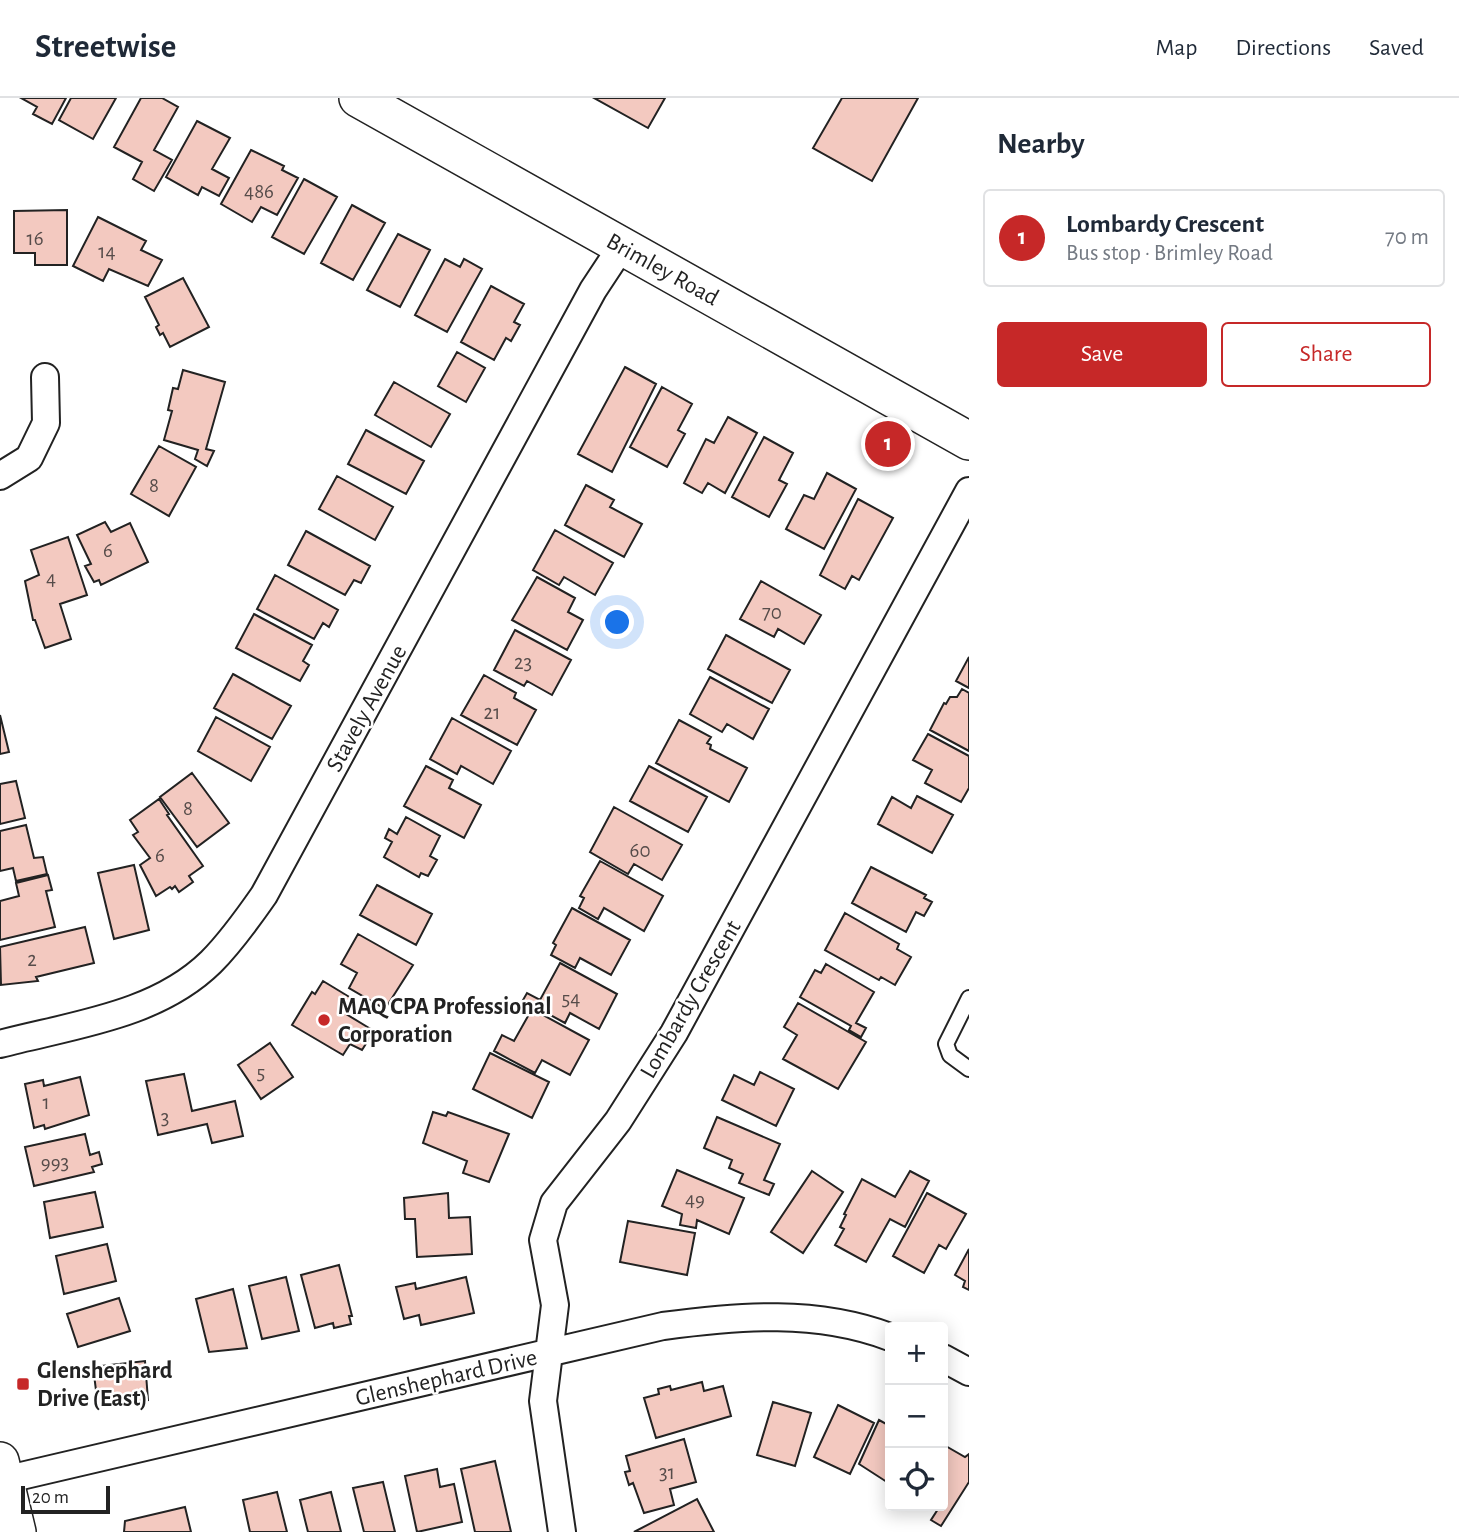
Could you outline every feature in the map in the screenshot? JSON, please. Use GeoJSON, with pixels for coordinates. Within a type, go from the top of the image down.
{"type":"FeatureCollection","features":[{"type":"Feature","properties":{"kind":"main road","name":"Brimley Road"},"geometry":{"type":"LineString","coordinates":[[358,98],[969,441]]}},
{"type":"Feature","properties":{"kind":"main road"},"geometry":{"type":"LineString","coordinates":[[2,1470],[17,1532]]}},
{"type":"Feature","properties":{"kind":"street","name":"Stavely Avenue"},"geometry":{"type":"LineString","coordinates":[[0,1044],[134,1010],[164,996],[210,962],[242,926],[264,895],[593,290],[621,246]]}},
{"type":"Feature","properties":{"kind":"street"},"geometry":{"type":"LineString","coordinates":[[0,476],[29,458],[46,423],[45,377]]}},
{"type":"Feature","properties":{"kind":"street","name":"Lombardy Crescent"},"geometry":{"type":"LineString","coordinates":[[562,1532],[544,1426],[543,1401],[555,1305],[543,1240],[554,1203],[618,1121],[674,1033],[969,492]]}},
{"type":"Feature","properties":{"kind":"street","name":"Glenshephard Drive"},"geometry":{"type":"LineString","coordinates":[[2,1470],[549,1353],[663,1326],[746,1316],[811,1318],[867,1328],[885,1335]]}},
{"type":"Feature","properties":{"kind":"street"},"geometry":{"type":"LineString","coordinates":[[948,1361],[969,1372]]}},
{"type":"Feature","properties":{"kind":"lane"},"geometry":{"type":"LineString","coordinates":[[969,998],[946,1044],[950,1055],[969,1069]]}},
{"type":"Feature","properties":{"kind":"building"},"geometry":{"type":"Polygon","coordinates":[[[21,98],[66,98],[52,124],[33,114],[37,107],[21,98]]]}},
{"type":"Feature","properties":{"kind":"building"},"geometry":{"type":"Polygon","coordinates":[[[71,98],[116,98],[93,139],[59,120],[71,98]]]}},
{"type":"Feature","properties":{"kind":"building"},"geometry":{"type":"Polygon","coordinates":[[[141,98],[162,98],[178,107],[154,150],[172,160],[154,191],[133,179],[142,162],[114,147],[141,98]]]}},
{"type":"Feature","properties":{"kind":"building"},"geometry":{"type":"Polygon","coordinates":[[[594,98],[665,98],[648,128],[594,98]]]}},
{"type":"Feature","properties":{"kind":"building"},"geometry":{"type":"Polygon","coordinates":[[[842,98],[918,98],[872,181],[813,148],[842,98]]]}},
{"type":"Feature","properties":{"kind":"building"},"geometry":{"type":"Polygon","coordinates":[[[197,121],[230,138],[212,169],[229,178],[219,196],[202,187],[198,195],[166,177],[197,121]]]}},
{"type":"Feature","properties":{"kind":"building"},"geometry":{"type":"Polygon","coordinates":[[[251,150],[284,166],[282,170],[298,178],[277,215],[261,207],[252,222],[221,204],[251,150]]]}},
{"type":"Feature","properties":{"kind":"building"},"geometry":{"type":"Polygon","coordinates":[[[304,179],[337,197],[304,254],[272,237],[304,179]]]}},
{"type":"Feature","properties":{"kind":"building"},"geometry":{"type":"Polygon","coordinates":[[[352,205],[385,223],[353,280],[321,263],[352,205]]]}},
{"type":"Feature","properties":{"kind":"building"},"geometry":{"type":"Polygon","coordinates":[[[67,210],[67,265],[35,265],[35,253],[14,253],[14,211],[67,210]]]}},
{"type":"Feature","properties":{"kind":"building"},"geometry":{"type":"Polygon","coordinates":[[[98,217],[146,241],[141,250],[162,260],[148,286],[109,269],[103,281],[73,266],[98,217]]]}},
{"type":"Feature","properties":{"kind":"building"},"geometry":{"type":"Polygon","coordinates":[[[398,234],[430,250],[400,307],[367,290],[398,234]]]}},
{"type":"Feature","properties":{"kind":"building"},"geometry":{"type":"Polygon","coordinates":[[[445,259],[460,267],[464,259],[482,269],[447,332],[415,315],[445,259]]]}},
{"type":"Feature","properties":{"kind":"building"},"geometry":{"type":"Polygon","coordinates":[[[183,278],[209,327],[170,347],[163,333],[160,335],[156,327],[159,325],[145,297],[183,278]]]}},
{"type":"Feature","properties":{"kind":"building"},"geometry":{"type":"Polygon","coordinates":[[[491,286],[524,304],[514,322],[520,325],[511,341],[506,338],[494,360],[461,342],[491,286]]]}},
{"type":"Feature","properties":{"kind":"building"},"geometry":{"type":"Polygon","coordinates":[[[457,352],[485,368],[466,402],[438,386],[457,352]]]}},
{"type":"Feature","properties":{"kind":"building"},"geometry":{"type":"Polygon","coordinates":[[[625,367],[656,384],[612,472],[578,454],[625,367]]]}},
{"type":"Feature","properties":{"kind":"building"},"geometry":{"type":"Polygon","coordinates":[[[183,370],[225,382],[206,449],[214,451],[207,466],[195,459],[198,450],[164,440],[172,411],[168,410],[173,388],[178,389],[183,370]]]}},
{"type":"Feature","properties":{"kind":"building"},"geometry":{"type":"Polygon","coordinates":[[[394,382],[450,414],[431,447],[375,415],[394,382]]]}},
{"type":"Feature","properties":{"kind":"building"},"geometry":{"type":"Polygon","coordinates":[[[662,387],[692,404],[678,430],[685,434],[667,467],[630,447],[662,387]]]}},
{"type":"Feature","properties":{"kind":"building"},"geometry":{"type":"Polygon","coordinates":[[[728,417],[757,433],[725,493],[708,483],[702,493],[684,483],[706,439],[714,443],[728,417]]]}},
{"type":"Feature","properties":{"kind":"building"},"geometry":{"type":"Polygon","coordinates":[[[366,430],[424,461],[406,494],[348,464],[366,430]]]}},
{"type":"Feature","properties":{"kind":"building"},"geometry":{"type":"Polygon","coordinates":[[[764,437],[793,453],[779,480],[787,484],[769,517],[732,497],[764,437]]]}},
{"type":"Feature","properties":{"kind":"building"},"geometry":{"type":"Polygon","coordinates":[[[159,446],[196,467],[169,516],[131,494],[159,446]]]}},
{"type":"Feature","properties":{"kind":"building"},"geometry":{"type":"Polygon","coordinates":[[[827,473],[856,489],[824,549],[786,529],[804,495],[814,499],[827,473]]]}},
{"type":"Feature","properties":{"kind":"building"},"geometry":{"type":"Polygon","coordinates":[[[337,476],[393,507],[375,540],[319,509],[337,476]]]}},
{"type":"Feature","properties":{"kind":"building"},"geometry":{"type":"Polygon","coordinates":[[[586,485],[614,500],[610,507],[642,524],[624,557],[565,525],[586,485]]]}},
{"type":"Feature","properties":{"kind":"building"},"geometry":{"type":"Polygon","coordinates":[[[858,499],[893,518],[859,580],[852,576],[845,589],[820,575],[858,499]]]}},
{"type":"Feature","properties":{"kind":"building"},"geometry":{"type":"Polygon","coordinates":[[[105,522],[111,532],[130,523],[148,562],[101,585],[99,580],[94,582],[85,566],[91,564],[77,535],[105,522]]]}},
{"type":"Feature","properties":{"kind":"building"},"geometry":{"type":"Polygon","coordinates":[[[555,530],[613,563],[595,595],[564,577],[559,585],[533,570],[555,530]]]}},
{"type":"Feature","properties":{"kind":"building"},"geometry":{"type":"Polygon","coordinates":[[[306,531],[370,566],[361,583],[354,580],[345,595],[288,565],[306,531]]]}},
{"type":"Feature","properties":{"kind":"building"},"geometry":{"type":"Polygon","coordinates":[[[68,537],[87,595],[60,604],[71,639],[45,648],[33,620],[25,581],[39,575],[31,550],[68,537]]]}},
{"type":"Feature","properties":{"kind":"building"},"geometry":{"type":"Polygon","coordinates":[[[275,575],[338,610],[329,627],[323,623],[314,639],[257,609],[275,575]]]}},
{"type":"Feature","properties":{"kind":"building"},"geometry":{"type":"Polygon","coordinates":[[[537,577],[575,598],[568,612],[583,620],[567,650],[512,620],[537,577]]]}},
{"type":"Feature","properties":{"kind":"building"},"geometry":{"type":"Polygon","coordinates":[[[761,581],[821,615],[804,644],[778,629],[774,637],[740,619],[761,581]]]}},
{"type":"Feature","properties":{"kind":"building"},"geometry":{"type":"Polygon","coordinates":[[[254,614],[312,645],[303,661],[309,665],[300,681],[236,648],[254,614]]]}},
{"type":"Feature","properties":{"kind":"building"},"geometry":{"type":"Polygon","coordinates":[[[515,630],[571,660],[552,695],[527,681],[524,686],[494,670],[515,630]]]}},
{"type":"Feature","properties":{"kind":"building"},"geometry":{"type":"Polygon","coordinates":[[[726,635],[790,670],[772,703],[708,669],[726,635]]]}},
{"type":"Feature","properties":{"kind":"building"},"geometry":{"type":"Polygon","coordinates":[[[969,657],[969,688],[956,681],[969,657]]]}},
{"type":"Feature","properties":{"kind":"building"},"geometry":{"type":"Polygon","coordinates":[[[233,674],[291,706],[272,739],[214,708],[233,674]]]}},
{"type":"Feature","properties":{"kind":"building"},"geometry":{"type":"Polygon","coordinates":[[[484,675],[516,693],[514,698],[536,710],[517,745],[461,715],[484,675]]]}},
{"type":"Feature","properties":{"kind":"building"},"geometry":{"type":"Polygon","coordinates":[[[710,677],[769,709],[753,739],[727,724],[722,732],[690,714],[710,677]]]}},
{"type":"Feature","properties":{"kind":"building"},"geometry":{"type":"Polygon","coordinates":[[[962,689],[969,693],[969,751],[930,730],[944,703],[946,704],[950,697],[957,697],[962,689]]]}},
{"type":"Feature","properties":{"kind":"building"},"geometry":{"type":"Polygon","coordinates":[[[0,715],[9,752],[0,754],[0,715]]]}},
{"type":"Feature","properties":{"kind":"building"},"geometry":{"type":"Polygon","coordinates":[[[216,717],[270,747],[251,781],[198,751],[216,717]]]}},
{"type":"Feature","properties":{"kind":"building"},"geometry":{"type":"Polygon","coordinates":[[[452,718],[511,751],[493,784],[461,766],[457,774],[430,759],[452,718]]]}},
{"type":"Feature","properties":{"kind":"building"},"geometry":{"type":"Polygon","coordinates":[[[679,720],[711,737],[707,743],[711,745],[710,749],[747,768],[729,802],[656,763],[679,720]]]}},
{"type":"Feature","properties":{"kind":"building"},"geometry":{"type":"Polygon","coordinates":[[[928,734],[969,756],[969,788],[961,802],[925,783],[932,770],[913,760],[928,734]]]}},
{"type":"Feature","properties":{"kind":"building"},"geometry":{"type":"Polygon","coordinates":[[[426,766],[453,780],[449,788],[481,805],[464,838],[404,806],[426,766]]]}},
{"type":"Feature","properties":{"kind":"building"},"geometry":{"type":"Polygon","coordinates":[[[649,766],[707,797],[688,832],[630,801],[649,766]]]}},
{"type":"Feature","properties":{"kind":"building"},"geometry":{"type":"Polygon","coordinates":[[[192,773],[229,823],[197,847],[160,797],[192,773]]]}},
{"type":"Feature","properties":{"kind":"building"},"geometry":{"type":"Polygon","coordinates":[[[16,781],[25,818],[0,824],[0,784],[16,781]]]}},
{"type":"Feature","properties":{"kind":"building"},"geometry":{"type":"Polygon","coordinates":[[[917,796],[953,815],[932,853],[878,824],[892,797],[911,808],[917,796]]]}},
{"type":"Feature","properties":{"kind":"building"},"geometry":{"type":"Polygon","coordinates":[[[159,799],[203,866],[189,876],[193,882],[179,892],[175,886],[156,896],[140,865],[150,858],[133,835],[138,832],[130,820],[159,799]]]}},
{"type":"Feature","properties":{"kind":"building"},"geometry":{"type":"Polygon","coordinates":[[[614,807],[682,845],[662,880],[634,864],[628,874],[590,852],[614,807]]]}},
{"type":"Feature","properties":{"kind":"building"},"geometry":{"type":"Polygon","coordinates":[[[406,817],[440,836],[430,856],[437,860],[428,876],[421,873],[419,877],[384,857],[392,842],[385,838],[389,829],[397,834],[406,817]]]}},
{"type":"Feature","properties":{"kind":"building"},"geometry":{"type":"Polygon","coordinates":[[[26,825],[34,858],[43,857],[47,874],[16,881],[13,868],[0,871],[0,831],[26,825]]]}},
{"type":"Feature","properties":{"kind":"building"},"geometry":{"type":"Polygon","coordinates":[[[600,861],[663,896],[644,931],[604,908],[598,919],[579,908],[584,898],[580,896],[600,861]]]}},
{"type":"Feature","properties":{"kind":"building"},"geometry":{"type":"Polygon","coordinates":[[[134,865],[149,930],[114,939],[98,873],[134,865]]]}},
{"type":"Feature","properties":{"kind":"building"},"geometry":{"type":"Polygon","coordinates":[[[871,867],[926,895],[924,898],[932,902],[924,916],[916,912],[906,932],[852,903],[871,867]]]}},
{"type":"Feature","properties":{"kind":"building"},"geometry":{"type":"Polygon","coordinates":[[[48,875],[52,890],[46,891],[55,927],[0,940],[0,901],[19,896],[16,883],[48,875]]]}},
{"type":"Feature","properties":{"kind":"building"},"geometry":{"type":"Polygon","coordinates":[[[377,885],[432,914],[416,945],[360,915],[377,885]]]}},
{"type":"Feature","properties":{"kind":"building"},"geometry":{"type":"Polygon","coordinates":[[[572,908],[630,940],[611,975],[580,958],[575,968],[551,955],[556,945],[553,943],[572,908]]]}},
{"type":"Feature","properties":{"kind":"building"},"geometry":{"type":"Polygon","coordinates":[[[845,913],[899,944],[897,949],[911,957],[895,985],[881,977],[879,980],[825,950],[845,913]]]}},
{"type":"Feature","properties":{"kind":"building"},"geometry":{"type":"Polygon","coordinates":[[[85,927],[94,963],[36,977],[38,981],[1,985],[0,947],[85,927]]]}},
{"type":"Feature","properties":{"kind":"building"},"geometry":{"type":"Polygon","coordinates":[[[358,934],[413,965],[385,1009],[349,988],[357,973],[341,964],[358,934]]]}},
{"type":"Feature","properties":{"kind":"building"},"geometry":{"type":"Polygon","coordinates":[[[560,963],[617,994],[599,1029],[570,1013],[565,1023],[523,1000],[527,993],[540,1000],[560,963]]]}},
{"type":"Feature","properties":{"kind":"building"},"geometry":{"type":"Polygon","coordinates":[[[826,964],[874,992],[856,1023],[866,1028],[861,1037],[849,1030],[851,1026],[800,997],[815,970],[821,973],[826,964]]]}},
{"type":"Feature","properties":{"kind":"building"},"geometry":{"type":"Polygon","coordinates":[[[323,981],[351,998],[343,1011],[346,1014],[374,1031],[362,1050],[350,1044],[343,1055],[292,1025],[312,992],[315,994],[323,981]]]}},
{"type":"Feature","properties":{"kind":"building"},"geometry":{"type":"Polygon","coordinates":[[[798,1003],[866,1042],[838,1089],[783,1059],[797,1035],[784,1027],[798,1003]]]}},
{"type":"Feature","properties":{"kind":"building"},"geometry":{"type":"Polygon","coordinates":[[[532,1009],[589,1040],[570,1075],[542,1060],[535,1073],[494,1051],[502,1035],[514,1041],[532,1009]]]}},
{"type":"Feature","properties":{"kind":"building"},"geometry":{"type":"Polygon","coordinates":[[[270,1043],[293,1077],[261,1099],[238,1065],[270,1043]]]}},
{"type":"Feature","properties":{"kind":"building"},"geometry":{"type":"Polygon","coordinates":[[[490,1053],[549,1082],[532,1118],[473,1089],[490,1053]]]}},
{"type":"Feature","properties":{"kind":"building"},"geometry":{"type":"Polygon","coordinates":[[[760,1072],[794,1089],[776,1126],[722,1100],[734,1075],[754,1085],[760,1072]]]}},
{"type":"Feature","properties":{"kind":"building"},"geometry":{"type":"Polygon","coordinates":[[[184,1074],[192,1111],[235,1101],[243,1136],[212,1143],[207,1124],[158,1135],[146,1081],[184,1074]]]}},
{"type":"Feature","properties":{"kind":"building"},"geometry":{"type":"Polygon","coordinates":[[[80,1077],[89,1115],[45,1129],[44,1125],[34,1128],[25,1084],[43,1080],[44,1086],[80,1077]]]}},
{"type":"Feature","properties":{"kind":"building"},"geometry":{"type":"Polygon","coordinates":[[[433,1112],[446,1116],[448,1112],[509,1134],[489,1182],[463,1173],[467,1161],[423,1143],[433,1112]]]}},
{"type":"Feature","properties":{"kind":"building"},"geometry":{"type":"Polygon","coordinates":[[[717,1117],[780,1144],[764,1180],[774,1184],[769,1195],[739,1183],[743,1174],[729,1168],[732,1160],[704,1148],[717,1117]]]}},
{"type":"Feature","properties":{"kind":"building"},"geometry":{"type":"Polygon","coordinates":[[[85,1134],[90,1155],[99,1152],[102,1164],[92,1167],[94,1172],[34,1186],[25,1147],[85,1134]]]}},
{"type":"Feature","properties":{"kind":"building"},"geometry":{"type":"Polygon","coordinates":[[[677,1170],[744,1198],[729,1234],[697,1220],[696,1228],[680,1225],[682,1214],[662,1206],[677,1170]]]}},
{"type":"Feature","properties":{"kind":"building"},"geometry":{"type":"Polygon","coordinates":[[[812,1171],[843,1192],[803,1253],[771,1232],[812,1171]]]}},
{"type":"Feature","properties":{"kind":"building"},"geometry":{"type":"Polygon","coordinates":[[[910,1171],[929,1181],[905,1227],[890,1219],[866,1262],[835,1245],[844,1229],[840,1227],[846,1215],[844,1214],[862,1179],[895,1197],[910,1171]]]}},
{"type":"Feature","properties":{"kind":"building"},"geometry":{"type":"Polygon","coordinates":[[[95,1192],[103,1227],[50,1238],[44,1202],[95,1192]]]}},
{"type":"Feature","properties":{"kind":"building"},"geometry":{"type":"Polygon","coordinates":[[[448,1193],[449,1218],[470,1217],[472,1254],[417,1257],[415,1219],[405,1219],[404,1198],[448,1193]]]}},
{"type":"Feature","properties":{"kind":"building"},"geometry":{"type":"Polygon","coordinates":[[[927,1193],[966,1214],[946,1249],[939,1245],[924,1273],[893,1256],[927,1193]]]}},
{"type":"Feature","properties":{"kind":"building"},"geometry":{"type":"Polygon","coordinates":[[[628,1221],[695,1233],[687,1275],[620,1262],[628,1221]]]}},
{"type":"Feature","properties":{"kind":"building"},"geometry":{"type":"Polygon","coordinates":[[[107,1244],[116,1281],[64,1294],[56,1256],[107,1244]]]}},
{"type":"Feature","properties":{"kind":"building"},"geometry":{"type":"Polygon","coordinates":[[[969,1249],[969,1290],[963,1287],[965,1281],[955,1275],[969,1249]]]}},
{"type":"Feature","properties":{"kind":"building"},"geometry":{"type":"Polygon","coordinates":[[[339,1265],[352,1316],[349,1316],[351,1324],[334,1328],[333,1323],[315,1328],[301,1275],[339,1265]]]}},
{"type":"Feature","properties":{"kind":"building"},"geometry":{"type":"Polygon","coordinates":[[[286,1277],[299,1331],[262,1339],[249,1286],[286,1277]]]}},
{"type":"Feature","properties":{"kind":"building"},"geometry":{"type":"Polygon","coordinates":[[[466,1277],[474,1313],[421,1325],[419,1315],[404,1319],[396,1287],[415,1283],[416,1289],[466,1277]]]}},
{"type":"Feature","properties":{"kind":"building"},"geometry":{"type":"Polygon","coordinates":[[[233,1289],[247,1348],[209,1352],[196,1299],[233,1289]]]}},
{"type":"Feature","properties":{"kind":"building"},"geometry":{"type":"Polygon","coordinates":[[[119,1298],[130,1331],[78,1347],[67,1314],[119,1298]]]}},
{"type":"Feature","properties":{"kind":"building"},"geometry":{"type":"Polygon","coordinates":[[[145,1361],[148,1400],[98,1406],[93,1367],[145,1361]]]}},
{"type":"Feature","properties":{"kind":"building"},"geometry":{"type":"Polygon","coordinates":[[[702,1382],[704,1391],[723,1386],[731,1416],[656,1438],[644,1398],[659,1394],[658,1389],[670,1386],[671,1390],[702,1382]]]}},
{"type":"Feature","properties":{"kind":"building"},"geometry":{"type":"Polygon","coordinates":[[[773,1402],[811,1413],[795,1466],[757,1455],[773,1402]]]}},
{"type":"Feature","properties":{"kind":"building"},"geometry":{"type":"Polygon","coordinates":[[[838,1405],[874,1423],[850,1474],[814,1457],[838,1405]]]}},
{"type":"Feature","properties":{"kind":"building"},"geometry":{"type":"Polygon","coordinates":[[[879,1420],[885,1423],[885,1481],[859,1464],[879,1420]]]}},
{"type":"Feature","properties":{"kind":"building"},"geometry":{"type":"Polygon","coordinates":[[[684,1439],[696,1482],[670,1489],[674,1505],[644,1513],[633,1483],[629,1485],[625,1472],[630,1471],[626,1456],[684,1439]]]}},
{"type":"Feature","properties":{"kind":"building"},"geometry":{"type":"Polygon","coordinates":[[[948,1447],[965,1457],[969,1454],[969,1482],[941,1526],[931,1520],[937,1511],[948,1511],[948,1447]]]}},
{"type":"Feature","properties":{"kind":"building"},"geometry":{"type":"Polygon","coordinates":[[[495,1461],[511,1532],[475,1532],[461,1469],[495,1461]]]}},
{"type":"Feature","properties":{"kind":"building"},"geometry":{"type":"Polygon","coordinates":[[[437,1469],[440,1487],[454,1484],[462,1522],[417,1532],[405,1476],[437,1469]]]}},
{"type":"Feature","properties":{"kind":"building"},"geometry":{"type":"Polygon","coordinates":[[[383,1482],[395,1532],[364,1532],[353,1488],[383,1482]]]}},
{"type":"Feature","properties":{"kind":"building"},"geometry":{"type":"Polygon","coordinates":[[[277,1492],[287,1532],[250,1532],[243,1500],[277,1492]]]}},
{"type":"Feature","properties":{"kind":"building"},"geometry":{"type":"Polygon","coordinates":[[[331,1492],[341,1532],[308,1532],[300,1500],[331,1492]]]}},
{"type":"Feature","properties":{"kind":"building"},"geometry":{"type":"Polygon","coordinates":[[[697,1499],[714,1532],[634,1532],[697,1499]]]}},
{"type":"Feature","properties":{"kind":"building"},"geometry":{"type":"Polygon","coordinates":[[[185,1507],[191,1532],[124,1532],[125,1521],[185,1507]]]}},
{"type":"Feature","properties":{"kind":"place","name":"Lombardy Crescent"},"geometry":{"type":"Point","coordinates":[888,444]}},
{"type":"Feature","properties":{"kind":"place","name":"MAQ CPA Professional Corporation"},"geometry":{"type":"Point","coordinates":[324,1020]}},
{"type":"Feature","properties":{"kind":"place","name":"Glenshephard Drive (East)"},"geometry":{"type":"Point","coordinates":[23,1384]}}]}
